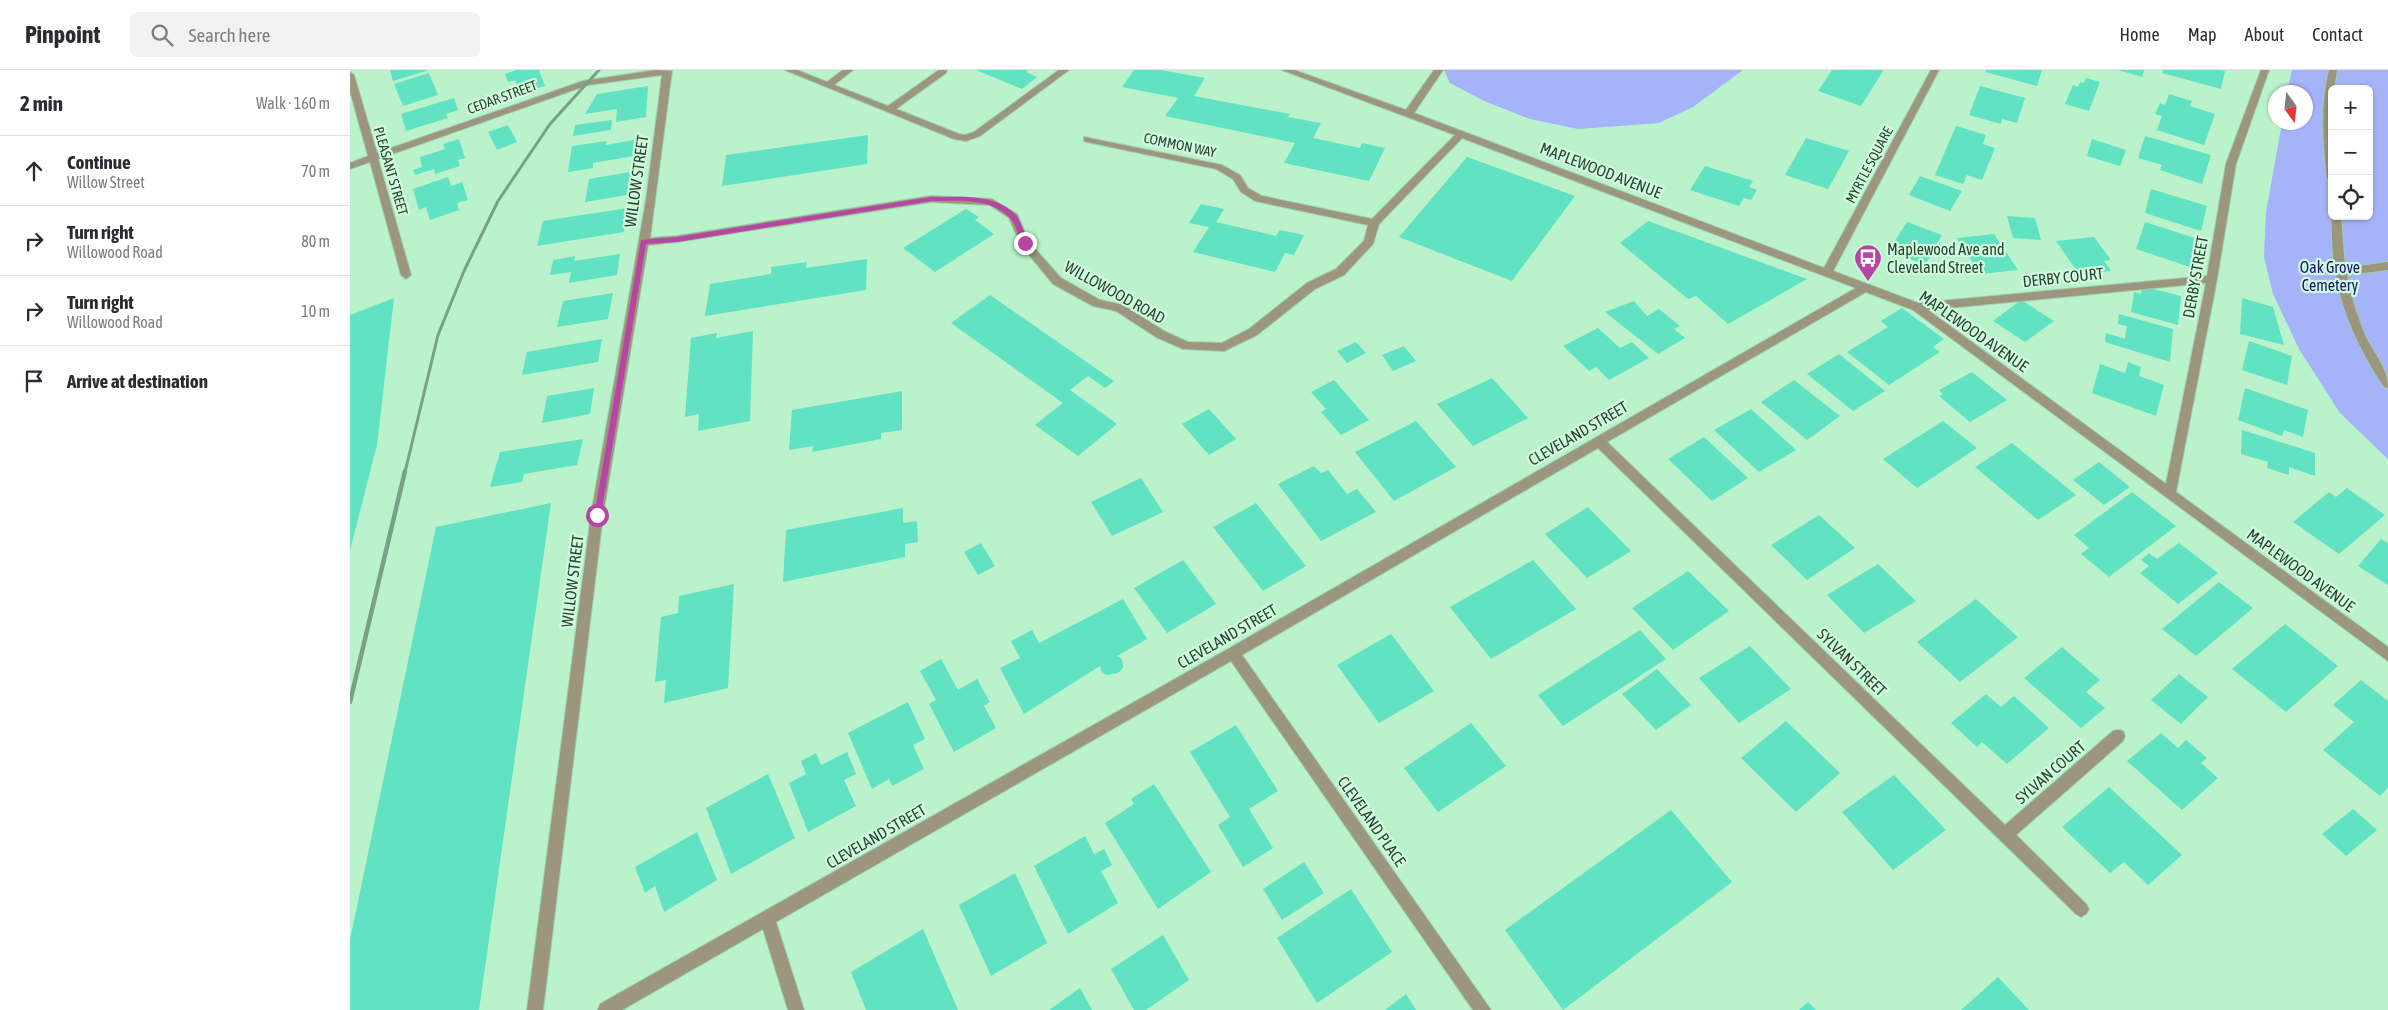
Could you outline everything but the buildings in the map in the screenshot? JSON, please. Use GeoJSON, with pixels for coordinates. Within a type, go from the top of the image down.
{"type":"FeatureCollection","features":[{"type":"Feature","properties":{"kind":"street","name":"CEDAR STREET"},"geometry":{"type":"LineString","coordinates":[[350,166],[586,83],[668,70]]}},
{"type":"Feature","properties":{"kind":"street","name":"WILLOW STREET"},"geometry":{"type":"LineString","coordinates":[[535,1010],[597,515],[644,242],[668,70]]}},
{"type":"Feature","properties":{"kind":"street"},"geometry":{"type":"LineString","coordinates":[[789,70],[890,108],[957,137],[966,138],[977,134],[1065,70]]}},
{"type":"Feature","properties":{"kind":"street"},"geometry":{"type":"LineString","coordinates":[[828,85],[849,70]]}},
{"type":"Feature","properties":{"kind":"street","name":"MAPLEWOOD AVENUE"},"geometry":{"type":"LineString","coordinates":[[1286,70],[1408,114],[1918,308],[2388,655]]}},
{"type":"Feature","properties":{"kind":"street"},"geometry":{"type":"LineString","coordinates":[[1408,114],[1439,70]]}},
{"type":"Feature","properties":{"kind":"street","name":"MYRTLE SQUARE"},"geometry":{"type":"LineString","coordinates":[[1826,274],[1935,70]]}},
{"type":"Feature","properties":{"kind":"street","name":"DERBY STREET"},"geometry":{"type":"LineString","coordinates":[[2170,494],[2212,279],[2231,164],[2265,70]]}},
{"type":"Feature","properties":{"kind":"street"},"geometry":{"type":"LineString","coordinates":[[2332,70],[2328,85],[2327,110],[2332,175]]}},
{"type":"Feature","properties":{"kind":"street"},"geometry":{"type":"LineString","coordinates":[[890,108],[943,71]]}},
{"type":"Feature","properties":{"kind":"street","name":"PLEASANT STREET"},"geometry":{"type":"LineString","coordinates":[[350,75],[406,275]]}},
{"type":"Feature","properties":{"kind":"street","name":"WILLOWOOD ROAD"},"geometry":{"type":"LineString","coordinates":[[644,242],[677,239],[931,199],[992,202],[1013,216],[1025,243],[1057,281],[1097,303],[1119,308],[1160,334],[1187,346],[1224,347],[1253,332],[1311,286],[1340,272],[1369,242],[1374,223],[1461,134]]}},
{"type":"Feature","properties":{"kind":"street","name":"COMMON WAY"},"geometry":{"type":"LineString","coordinates":[[1087,139],[1219,167],[1237,177],[1244,190],[1259,198],[1374,223]]}},
{"type":"Feature","properties":{"kind":"street"},"geometry":{"type":"LineString","coordinates":[[2336,220],[2338,252],[2350,312],[2367,353],[2388,384]]}},
{"type":"Feature","properties":{"kind":"street"},"geometry":{"type":"LineString","coordinates":[[2342,272],[2388,266]]}},
{"type":"Feature","properties":{"kind":"street","name":"DERBY COURT"},"geometry":{"type":"LineString","coordinates":[[1918,308],[2212,279]]}},
{"type":"Feature","properties":{"kind":"street","name":"CLEVELAND STREET"},"geometry":{"type":"LineString","coordinates":[[606,1010],[1233,653],[1864,288]]}},
{"type":"Feature","properties":{"kind":"street","name":"SYLVAN STREET"},"geometry":{"type":"LineString","coordinates":[[1598,441],[2081,909]]}},
{"type":"Feature","properties":{"kind":"street","name":"CLEVELAND PLACE"},"geometry":{"type":"LineString","coordinates":[[1233,653],[1482,1010]]}},
{"type":"Feature","properties":{"kind":"street","name":"SYLVAN COURT"},"geometry":{"type":"LineString","coordinates":[[2005,835],[2118,736]]}},
{"type":"Feature","properties":{"kind":"street"},"geometry":{"type":"LineString","coordinates":[[767,918],[796,1010]]}},
{"type":"Feature","properties":{"kind":"green space"},"geometry":{"type":"Polygon","coordinates":[[[1444,70],[1743,70],[1693,107],[1659,123],[1578,129],[1530,119],[1484,101],[1450,83],[1444,70]]]}},
{"type":"Feature","properties":{"kind":"green space","name":"Oak Grove Cemetery"},"geometry":{"type":"Polygon","coordinates":[[[2292,70],[2388,70],[2388,459],[2340,413],[2299,349],[2273,294],[2264,257],[2266,212],[2281,130],[2313,130],[2313,85],[2289,85],[2292,70]]]}},
{"type":"Feature","properties":{"kind":"railway"},"geometry":{"type":"LineString","coordinates":[[405,472],[438,335],[464,271],[498,201],[550,124],[599,70]]}},
{"type":"Feature","properties":{"kind":"railway"},"geometry":{"type":"LineString","coordinates":[[350,702],[405,471]]}},
{"type":"Feature","properties":{"kind":"place","name":"Maplewood Ave and Cleveland Street"},"geometry":{"type":"Point","coordinates":[1868,282]}},
{"type":"Feature","properties":{"kind":"route"},"geometry":{"type":"LineString","coordinates":[[597,515],[644,242],[677,239],[931,199],[960,199],[992,202],[1013,216],[1025,243]]}}]}
